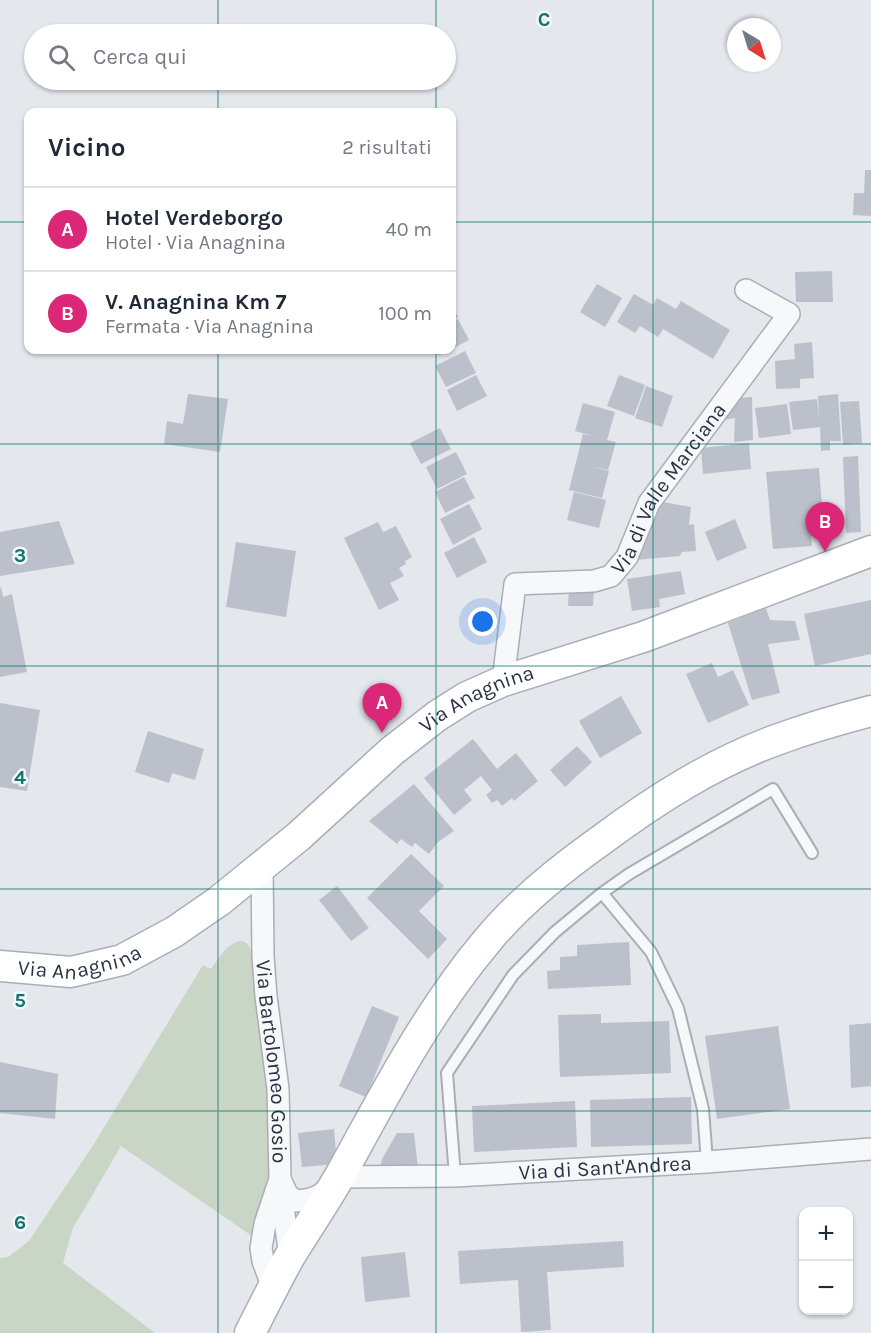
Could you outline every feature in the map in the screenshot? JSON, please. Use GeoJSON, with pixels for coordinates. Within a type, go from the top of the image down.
{"type":"FeatureCollection","features":[{"type":"Feature","properties":{"kind":"main road","name":"Via Anagnina"},"geometry":{"type":"LineString","coordinates":[[0,966],[70,972],[122,960],[188,923],[262,867],[392,751],[437,716],[467,697],[503,681],[643,637],[871,551]]}},
{"type":"Feature","properties":{"kind":"main road"},"geometry":{"type":"LineString","coordinates":[[250,1333],[290,1256],[440,1004],[487,941],[534,893],[605,837],[700,775],[778,739],[871,711]]}},
{"type":"Feature","properties":{"kind":"street","name":"Via di Valle Marciana"},"geometry":{"type":"LineString","coordinates":[[503,681],[515,582],[594,581],[611,576],[627,557],[649,503],[789,314],[746,290]]}},
{"type":"Feature","properties":{"kind":"street","name":"Via Bartolomeo Gosio"},"geometry":{"type":"LineString","coordinates":[[262,867],[263,956],[278,1098],[280,1179],[265,1224],[261,1248],[263,1261],[273,1288]]}},
{"type":"Feature","properties":{"kind":"street","name":"Via di Sant'Andrea"},"geometry":{"type":"LineString","coordinates":[[338,1177],[455,1176],[706,1162],[871,1149]]}},
{"type":"Feature","properties":{"kind":"street"},"geometry":{"type":"LineString","coordinates":[[280,1179],[287,1194],[296,1201],[302,1201],[316,1198],[324,1193],[338,1177]]}},
{"type":"Feature","properties":{"kind":"street"},"geometry":{"type":"LineString","coordinates":[[280,1179],[290,1256]]}},
{"type":"Feature","properties":{"kind":"lane"},"geometry":{"type":"LineString","coordinates":[[455,1176],[447,1074],[513,975],[555,932],[629,874],[773,789],[812,853]]}},
{"type":"Feature","properties":{"kind":"lane"},"geometry":{"type":"LineString","coordinates":[[602,893],[651,952],[678,1008],[703,1109],[706,1162]]}},
{"type":"Feature","properties":{"kind":"green space"},"geometry":{"type":"Polygon","coordinates":[[[240,941],[247,944],[251,951],[266,1066],[271,1144],[268,1181],[252,1236],[121,1146],[73,1228],[63,1263],[155,1333],[0,1333],[0,1258],[8,1257],[29,1241],[92,1147],[203,965],[211,969],[227,948],[240,941]]]}},
{"type":"Feature","properties":{"kind":"building"},"geometry":{"type":"Polygon","coordinates":[[[865,170],[871,170],[871,216],[853,215],[854,193],[864,193],[865,170]]]}},
{"type":"Feature","properties":{"kind":"building"},"geometry":{"type":"Polygon","coordinates":[[[832,271],[833,302],[796,302],[795,272],[832,271]]]}},
{"type":"Feature","properties":{"kind":"building"},"geometry":{"type":"Polygon","coordinates":[[[597,284],[622,298],[605,327],[580,312],[597,284]]]}},
{"type":"Feature","properties":{"kind":"building"},"geometry":{"type":"Polygon","coordinates":[[[634,294],[653,305],[657,298],[676,309],[681,301],[730,330],[713,359],[663,329],[658,337],[640,326],[635,333],[617,322],[634,294]]]}},
{"type":"Feature","properties":{"kind":"building"},"geometry":{"type":"Polygon","coordinates":[[[458,319],[469,340],[456,347],[456,320],[458,319]]]}},
{"type":"Feature","properties":{"kind":"building"},"geometry":{"type":"Polygon","coordinates":[[[812,342],[814,378],[800,379],[800,388],[776,389],[775,361],[795,359],[794,344],[812,342]]]}},
{"type":"Feature","properties":{"kind":"building"},"geometry":{"type":"Polygon","coordinates":[[[465,351],[476,373],[446,387],[435,366],[465,351]]]}},
{"type":"Feature","properties":{"kind":"building"},"geometry":{"type":"Polygon","coordinates":[[[476,375],[487,396],[457,411],[447,390],[476,375]]]}},
{"type":"Feature","properties":{"kind":"building"},"geometry":{"type":"Polygon","coordinates":[[[619,375],[645,385],[634,416],[607,406],[619,375]]]}},
{"type":"Feature","properties":{"kind":"building"},"geometry":{"type":"Polygon","coordinates":[[[646,386],[673,396],[662,427],[635,418],[646,386]]]}},
{"type":"Feature","properties":{"kind":"building"},"geometry":{"type":"Polygon","coordinates":[[[188,394],[228,399],[220,452],[164,444],[167,421],[183,424],[188,394]]]}},
{"type":"Feature","properties":{"kind":"building"},"geometry":{"type":"Polygon","coordinates":[[[838,394],[841,441],[830,441],[830,450],[821,451],[820,427],[793,430],[789,402],[817,399],[819,418],[818,396],[838,394]]]}},
{"type":"Feature","properties":{"kind":"building"},"geometry":{"type":"Polygon","coordinates":[[[752,397],[753,440],[734,442],[735,418],[724,420],[735,398],[752,397]]]}},
{"type":"Feature","properties":{"kind":"building"},"geometry":{"type":"Polygon","coordinates":[[[859,401],[862,443],[843,445],[840,402],[859,401]]]}},
{"type":"Feature","properties":{"kind":"building"},"geometry":{"type":"Polygon","coordinates":[[[583,403],[615,412],[607,440],[616,442],[608,470],[586,465],[609,471],[602,498],[569,490],[583,434],[597,437],[575,431],[583,403]]]}},
{"type":"Feature","properties":{"kind":"building"},"geometry":{"type":"Polygon","coordinates":[[[787,404],[791,434],[759,438],[755,408],[787,404]]]}},
{"type":"Feature","properties":{"kind":"building"},"geometry":{"type":"Polygon","coordinates":[[[440,428],[451,449],[421,464],[410,443],[440,428]]]}},
{"type":"Feature","properties":{"kind":"building"},"geometry":{"type":"Polygon","coordinates":[[[749,443],[751,469],[703,474],[701,448],[749,443]]]}},
{"type":"Feature","properties":{"kind":"building"},"geometry":{"type":"Polygon","coordinates":[[[456,452],[467,474],[437,489],[426,467],[456,452]]]}},
{"type":"Feature","properties":{"kind":"building"},"geometry":{"type":"Polygon","coordinates":[[[858,456],[861,532],[846,533],[843,457],[858,456]]]}},
{"type":"Feature","properties":{"kind":"building"},"geometry":{"type":"Polygon","coordinates":[[[819,468],[824,532],[811,533],[812,546],[773,549],[766,472],[819,468]]]}},
{"type":"Feature","properties":{"kind":"building"},"geometry":{"type":"Polygon","coordinates":[[[464,477],[475,498],[445,513],[435,492],[464,477]]]}},
{"type":"Feature","properties":{"kind":"building"},"geometry":{"type":"Polygon","coordinates":[[[574,492],[606,500],[599,528],[567,520],[574,492]]]}},
{"type":"Feature","properties":{"kind":"building"},"geometry":{"type":"Polygon","coordinates":[[[663,502],[691,507],[689,525],[694,524],[696,551],[682,552],[680,556],[635,560],[663,502]]]}},
{"type":"Feature","properties":{"kind":"building"},"geometry":{"type":"Polygon","coordinates":[[[469,504],[482,529],[453,545],[440,519],[469,504]]]}},
{"type":"Feature","properties":{"kind":"building"},"geometry":{"type":"Polygon","coordinates":[[[735,519],[747,548],[717,561],[705,532],[735,519]]]}},
{"type":"Feature","properties":{"kind":"building"},"geometry":{"type":"Polygon","coordinates":[[[59,521],[75,564],[0,576],[0,532],[59,521]]]}},
{"type":"Feature","properties":{"kind":"building"},"geometry":{"type":"Polygon","coordinates":[[[378,522],[383,532],[396,526],[412,557],[399,568],[404,576],[390,583],[399,600],[379,610],[344,538],[378,522]]]}},
{"type":"Feature","properties":{"kind":"building"},"geometry":{"type":"Polygon","coordinates":[[[474,537],[487,562],[457,578],[444,553],[474,537]]]}},
{"type":"Feature","properties":{"kind":"building"},"geometry":{"type":"Polygon","coordinates":[[[236,542],[296,551],[286,617],[226,607],[236,542]]]}},
{"type":"Feature","properties":{"kind":"building"},"geometry":{"type":"Polygon","coordinates":[[[681,571],[685,594],[659,599],[660,607],[632,611],[627,579],[681,571]]]}},
{"type":"Feature","properties":{"kind":"building"},"geometry":{"type":"Polygon","coordinates":[[[0,588],[3,597],[12,594],[27,672],[0,677],[0,588]]]}},
{"type":"Feature","properties":{"kind":"building"},"geometry":{"type":"Polygon","coordinates":[[[569,588],[594,589],[593,606],[568,606],[569,588]]]}},
{"type":"Feature","properties":{"kind":"building"},"geometry":{"type":"Polygon","coordinates":[[[871,600],[871,654],[815,666],[804,614],[871,600]]]}},
{"type":"Feature","properties":{"kind":"building"},"geometry":{"type":"Polygon","coordinates":[[[766,608],[770,620],[795,621],[800,640],[768,644],[780,693],[752,700],[728,623],[766,608]]]}},
{"type":"Feature","properties":{"kind":"building"},"geometry":{"type":"Polygon","coordinates":[[[712,663],[718,677],[733,670],[749,705],[708,723],[686,674],[712,663]]]}},
{"type":"Feature","properties":{"kind":"building"},"geometry":{"type":"Polygon","coordinates":[[[621,696],[642,733],[600,758],[579,721],[621,696]]]}},
{"type":"Feature","properties":{"kind":"building"},"geometry":{"type":"Polygon","coordinates":[[[0,703],[40,710],[27,791],[0,787],[0,703]]]}},
{"type":"Feature","properties":{"kind":"building"},"geometry":{"type":"Polygon","coordinates":[[[148,731],[204,749],[195,780],[172,773],[169,783],[135,772],[148,731]]]}},
{"type":"Feature","properties":{"kind":"building"},"geometry":{"type":"Polygon","coordinates":[[[473,739],[497,769],[516,753],[538,781],[514,801],[512,798],[502,806],[497,800],[492,803],[486,795],[492,790],[481,776],[464,790],[472,800],[454,815],[424,778],[473,739]]]}},
{"type":"Feature","properties":{"kind":"building"},"geometry":{"type":"Polygon","coordinates":[[[577,746],[592,762],[565,787],[550,770],[577,746]]]}},
{"type":"Feature","properties":{"kind":"building"},"geometry":{"type":"Polygon","coordinates":[[[414,784],[454,831],[438,842],[429,854],[415,843],[412,847],[401,839],[397,844],[369,821],[414,784]]]}},
{"type":"Feature","properties":{"kind":"building"},"geometry":{"type":"Polygon","coordinates":[[[411,854],[444,886],[419,911],[447,939],[428,959],[367,898],[411,854]]]}},
{"type":"Feature","properties":{"kind":"building"},"geometry":{"type":"Polygon","coordinates":[[[337,886],[369,928],[351,941],[319,900],[337,886]]]}},
{"type":"Feature","properties":{"kind":"building"},"geometry":{"type":"Polygon","coordinates":[[[629,942],[631,985],[548,989],[547,971],[560,970],[560,957],[577,956],[577,945],[629,942]]]}},
{"type":"Feature","properties":{"kind":"building"},"geometry":{"type":"Polygon","coordinates":[[[372,1006],[399,1017],[366,1097],[339,1086],[372,1006]]]}},
{"type":"Feature","properties":{"kind":"building"},"geometry":{"type":"Polygon","coordinates":[[[601,1014],[601,1023],[669,1021],[671,1073],[560,1077],[558,1015],[601,1014]]]}},
{"type":"Feature","properties":{"kind":"building"},"geometry":{"type":"Polygon","coordinates":[[[871,1023],[871,1086],[851,1088],[849,1025],[871,1023]]]}},
{"type":"Feature","properties":{"kind":"building"},"geometry":{"type":"Polygon","coordinates":[[[778,1026],[790,1109],[717,1119],[705,1036],[778,1026]]]}},
{"type":"Feature","properties":{"kind":"building"},"geometry":{"type":"Polygon","coordinates":[[[0,1062],[58,1074],[55,1119],[0,1113],[0,1062]]]}},
{"type":"Feature","properties":{"kind":"building"},"geometry":{"type":"Polygon","coordinates":[[[691,1097],[692,1144],[591,1147],[590,1100],[691,1097]]]}},
{"type":"Feature","properties":{"kind":"building"},"geometry":{"type":"Polygon","coordinates":[[[575,1101],[577,1147],[474,1152],[472,1106],[575,1101]]]}},
{"type":"Feature","properties":{"kind":"building"},"geometry":{"type":"Polygon","coordinates":[[[334,1129],[337,1164],[302,1167],[298,1133],[334,1129]]]}},
{"type":"Feature","properties":{"kind":"building"},"geometry":{"type":"Polygon","coordinates":[[[397,1133],[414,1133],[418,1168],[380,1170],[382,1159],[397,1133]]]}},
{"type":"Feature","properties":{"kind":"building"},"geometry":{"type":"Polygon","coordinates":[[[623,1241],[624,1267],[547,1272],[551,1330],[521,1332],[518,1280],[460,1284],[458,1251],[623,1241]]]}},
{"type":"Feature","properties":{"kind":"building"},"geometry":{"type":"Polygon","coordinates":[[[405,1252],[410,1297],[365,1302],[361,1257],[405,1252]]]}},
{"type":"Feature","properties":{"kind":"place","name":"V. Anagnina Km 7"},"geometry":{"type":"Point","coordinates":[825,552]}},
{"type":"Feature","properties":{"kind":"place","name":"Hotel Verdeborgo"},"geometry":{"type":"Point","coordinates":[382,733]}}]}
